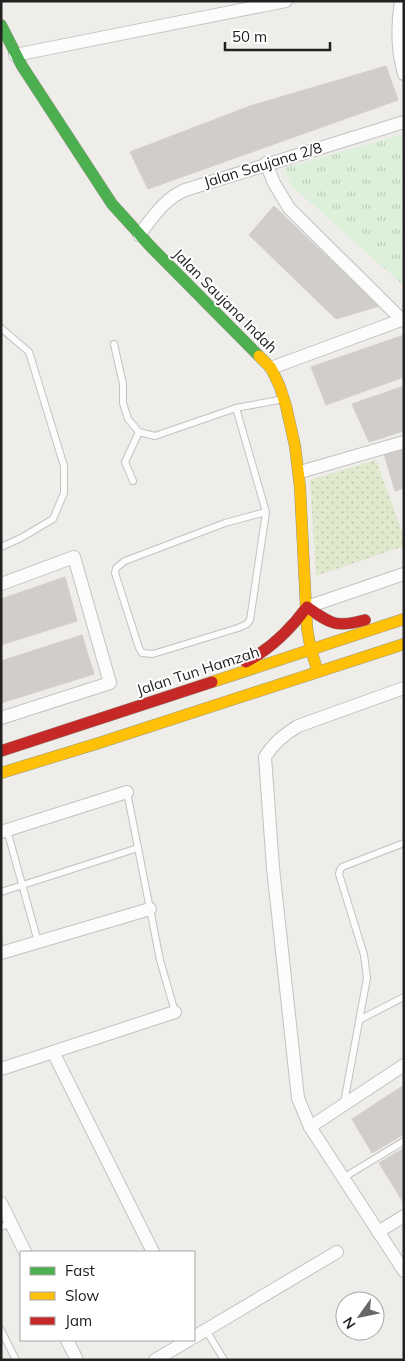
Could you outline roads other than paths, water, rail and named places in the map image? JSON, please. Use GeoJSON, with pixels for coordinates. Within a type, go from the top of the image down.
{"type":"FeatureCollection","features":[{"type":"Feature","properties":{"kind":"main road","name":"Jalan Saujana Indah"},"geometry":{"type":"LineString","coordinates":[[1,25],[12,53],[112,204],[271,368],[285,399],[293,428],[300,472],[307,628],[318,672]]}},
{"type":"Feature","properties":{"kind":"main road"},"geometry":{"type":"LineString","coordinates":[[148,703],[259,656],[292,629],[307,607],[337,626],[347,626],[404,611]]}},
{"type":"Feature","properties":{"kind":"main road","name":"Jalan Tun Hamzah"},"geometry":{"type":"LineString","coordinates":[[1,751],[404,619]]}},
{"type":"Feature","properties":{"kind":"main road"},"geometry":{"type":"LineString","coordinates":[[1,773],[404,644]]}},
{"type":"Feature","properties":{"kind":"street"},"geometry":{"type":"LineString","coordinates":[[12,53],[286,1]]}},
{"type":"Feature","properties":{"kind":"street"},"geometry":{"type":"LineString","coordinates":[[401,1],[398,24],[399,57],[404,74]]}},
{"type":"Feature","properties":{"kind":"street","name":"Jalan Saujana 2/8"},"geometry":{"type":"LineString","coordinates":[[140,235],[166,201],[174,194],[404,122]]}},
{"type":"Feature","properties":{"kind":"street"},"geometry":{"type":"LineString","coordinates":[[266,164],[274,184],[289,208],[403,319],[271,368]]}},
{"type":"Feature","properties":{"kind":"street"},"geometry":{"type":"LineString","coordinates":[[300,472],[404,442]]}},
{"type":"Feature","properties":{"kind":"street"},"geometry":{"type":"LineString","coordinates":[[1,584],[74,557],[110,683],[1,718]]}},
{"type":"Feature","properties":{"kind":"street"},"geometry":{"type":"LineString","coordinates":[[307,607],[404,574]]}},
{"type":"Feature","properties":{"kind":"street"},"geometry":{"type":"LineString","coordinates":[[404,688],[298,726],[284,734],[270,748],[265,757],[273,868],[298,1098],[310,1127],[404,1271]]}},
{"type":"Feature","properties":{"kind":"street"},"geometry":{"type":"LineString","coordinates":[[4,831],[128,792]]}},
{"type":"Feature","properties":{"kind":"street"},"geometry":{"type":"LineString","coordinates":[[1,953],[150,909]]}},
{"type":"Feature","properties":{"kind":"street"},"geometry":{"type":"LineString","coordinates":[[1,1069],[175,1012]]}},
{"type":"Feature","properties":{"kind":"street"},"geometry":{"type":"LineString","coordinates":[[53,1052],[152,1251]]}},
{"type":"Feature","properties":{"kind":"street"},"geometry":{"type":"LineString","coordinates":[[310,1127],[404,1065]]}},
{"type":"Feature","properties":{"kind":"street"},"geometry":{"type":"LineString","coordinates":[[1,1203],[6,1225],[24,1251]]}},
{"type":"Feature","properties":{"kind":"street"},"geometry":{"type":"LineString","coordinates":[[378,1232],[404,1216]]}},
{"type":"Feature","properties":{"kind":"street"},"geometry":{"type":"LineString","coordinates":[[195,1335],[336,1252]]}},
{"type":"Feature","properties":{"kind":"street"},"geometry":{"type":"LineString","coordinates":[[67,1341],[76,1360]]}},
{"type":"Feature","properties":{"kind":"street"},"geometry":{"type":"LineString","coordinates":[[155,1360],[185,1341]]}},
{"type":"Feature","properties":{"kind":"lane"},"geometry":{"type":"LineString","coordinates":[[1,328],[29,352],[64,466],[64,493],[53,519],[21,538],[1,547]]}},
{"type":"Feature","properties":{"kind":"lane"},"geometry":{"type":"LineString","coordinates":[[114,344],[123,384],[123,403],[128,419],[139,432],[155,436],[236,408],[285,399]]}},
{"type":"Feature","properties":{"kind":"lane"},"geometry":{"type":"LineString","coordinates":[[236,408],[266,512],[252,614],[247,624],[238,628],[153,654],[142,653],[115,572],[116,568],[125,561],[225,523],[266,512]]}},
{"type":"Feature","properties":{"kind":"lane"},"geometry":{"type":"LineString","coordinates":[[133,481],[125,462],[139,432]]}},
{"type":"Feature","properties":{"kind":"lane"},"geometry":{"type":"LineString","coordinates":[[128,792],[160,960],[175,1012]]}},
{"type":"Feature","properties":{"kind":"lane"},"geometry":{"type":"LineString","coordinates":[[4,831],[38,942]]}},
{"type":"Feature","properties":{"kind":"lane"},"geometry":{"type":"LineString","coordinates":[[344,1104],[367,978],[366,967],[339,874],[342,867],[404,843]]}},
{"type":"Feature","properties":{"kind":"lane"},"geometry":{"type":"LineString","coordinates":[[1,892],[138,848]]}},
{"type":"Feature","properties":{"kind":"lane"},"geometry":{"type":"LineString","coordinates":[[361,1019],[404,997]]}},
{"type":"Feature","properties":{"kind":"lane"},"geometry":{"type":"LineString","coordinates":[[344,1178],[404,1140]]}},
{"type":"Feature","properties":{"kind":"lane"},"geometry":{"type":"LineString","coordinates":[[1,1330],[16,1360]]}},
{"type":"Feature","properties":{"kind":"lane"},"geometry":{"type":"LineString","coordinates":[[195,1335],[224,1360]]}}]}
